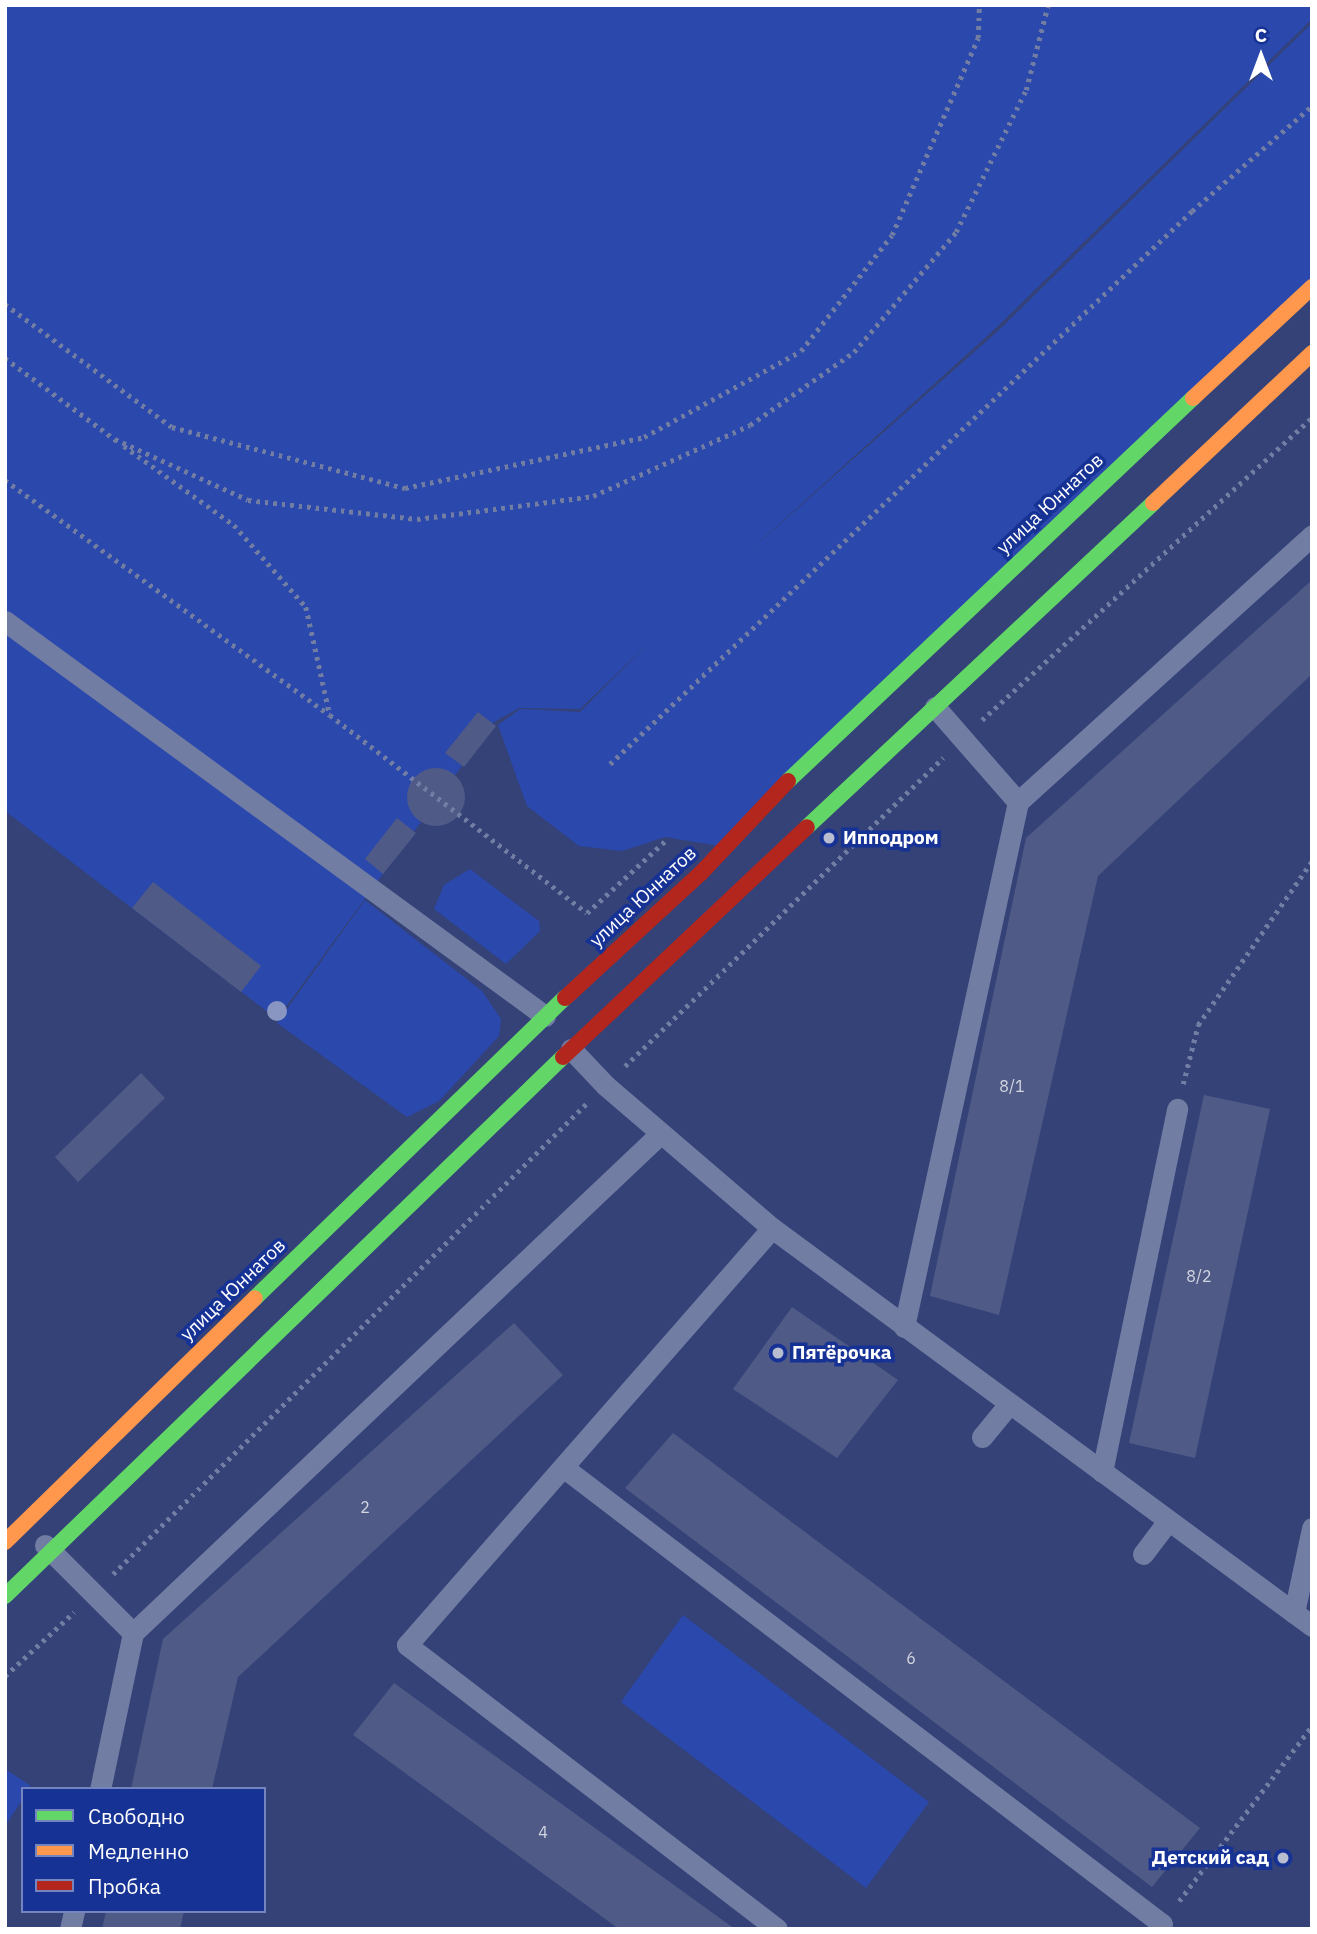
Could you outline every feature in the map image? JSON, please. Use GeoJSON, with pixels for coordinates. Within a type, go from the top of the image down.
{"type":"FeatureCollection","features":[{"type":"Feature","properties":{"kind":"main road","name":"улица Юннатов"},"geometry":{"type":"LineString","coordinates":[[5,1542],[545,1016],[700,874],[807,761],[1312,287]]}},
{"type":"Feature","properties":{"kind":"main road"},"geometry":{"type":"LineString","coordinates":[[5,1596],[572,1049],[1310,357],[1275,321]]}},
{"type":"Feature","properties":{"kind":"lane"},"geometry":{"type":"LineString","coordinates":[[904,1327],[1018,802],[1312,535]]}},
{"type":"Feature","properties":{"kind":"lane"},"geometry":{"type":"LineString","coordinates":[[5,621],[545,1016]]}},
{"type":"Feature","properties":{"kind":"lane"},"geometry":{"type":"LineString","coordinates":[[935,707],[1018,802]]}},
{"type":"Feature","properties":{"kind":"lane"},"geometry":{"type":"LineString","coordinates":[[572,1049],[605,1085],[772,1228],[1312,1626]]}},
{"type":"Feature","properties":{"kind":"lane"},"geometry":{"type":"LineString","coordinates":[[1102,1472],[1177,1109]]}},
{"type":"Feature","properties":{"kind":"lane"},"geometry":{"type":"LineString","coordinates":[[100,1787],[133,1633],[661,1133]]}},
{"type":"Feature","properties":{"kind":"lane"},"geometry":{"type":"LineString","coordinates":[[772,1228],[407,1645],[777,1929]]}},
{"type":"Feature","properties":{"kind":"lane"},"geometry":{"type":"LineString","coordinates":[[982,1437],[1009,1404]]}},
{"type":"Feature","properties":{"kind":"lane"},"geometry":{"type":"LineString","coordinates":[[563,1467],[1160,1926]]}},
{"type":"Feature","properties":{"kind":"lane"},"geometry":{"type":"LineString","coordinates":[[1143,1554],[1168,1521]]}},
{"type":"Feature","properties":{"kind":"lane"},"geometry":{"type":"LineString","coordinates":[[25,1522],[91,1596],[133,1633]]}},
{"type":"Feature","properties":{"kind":"lane"},"geometry":{"type":"LineString","coordinates":[[1294,1613],[1312,1528]]}},
{"type":"Feature","properties":{"kind":"path"},"geometry":{"type":"LineString","coordinates":[[5,304],[172,427],[405,488],[644,437],[801,351],[892,235],[978,38],[979,5]]}},
{"type":"Feature","properties":{"kind":"path"},"geometry":{"type":"LineString","coordinates":[[115,439],[248,500],[417,519],[593,496],[750,425],[853,352],[956,232],[1026,90],[1048,5]]}},
{"type":"Feature","properties":{"kind":"path"},"geometry":{"type":"LineString","coordinates":[[610,764],[1192,211],[1312,106]]}},
{"type":"Feature","properties":{"kind":"path"},"geometry":{"type":"LineString","coordinates":[[5,358],[234,525],[306,607],[330,715]]}},
{"type":"Feature","properties":{"kind":"path"},"geometry":{"type":"LineString","coordinates":[[5,480],[330,715],[587,913],[665,841]]}},
{"type":"Feature","properties":{"kind":"path"},"geometry":{"type":"LineString","coordinates":[[1177,1109],[1198,1025],[1312,861]]}},
{"type":"Feature","properties":{"kind":"path"},"geometry":{"type":"LineString","coordinates":[[5,1676],[91,1596],[605,1085]]}},
{"type":"Feature","properties":{"kind":"path"},"geometry":{"type":"LineString","coordinates":[[1160,1926],[1312,1727]]}},
{"type":"Feature","properties":{"kind":"shaded area"},"geometry":{"type":"Polygon","coordinates":[[[5,5],[1312,5],[1312,19],[997,327],[745,555],[999,330],[1312,23],[1312,287],[726,847],[665,837],[622,851],[579,846],[527,806],[498,725],[520,709],[580,712],[651,641],[580,709],[519,708],[494,722],[277,1019],[5,811],[5,5]]]}},
{"type":"Feature","properties":{"kind":"shaded area"},"geometry":{"type":"Polygon","coordinates":[[[470,869],[539,921],[540,931],[506,964],[434,909],[444,885],[470,869]]]}},
{"type":"Feature","properties":{"kind":"shaded area"},"geometry":{"type":"Polygon","coordinates":[[[365,900],[482,991],[501,1019],[499,1036],[439,1101],[407,1117],[277,1023],[365,900]]]}},
{"type":"Feature","properties":{"kind":"shaded area"},"geometry":{"type":"Polygon","coordinates":[[[683,1615],[929,1802],[866,1888],[621,1702],[683,1615]]]}},
{"type":"Feature","properties":{"kind":"shaded area"},"geometry":{"type":"Polygon","coordinates":[[[5,1769],[31,1786],[21,1787],[21,1802],[5,1826],[5,1769]]]}},
{"type":"Feature","properties":{"kind":"building"},"geometry":{"type":"Polygon","coordinates":[[[1312,580],[1312,674],[1098,876],[999,1315],[930,1296],[1026,838],[1312,580]]]}},
{"type":"Feature","properties":{"kind":"building"},"geometry":{"type":"Polygon","coordinates":[[[478,712],[496,726],[464,767],[445,753],[478,712]]]}},
{"type":"Feature","properties":{"kind":"building"},"geometry":{"type":"Polygon","coordinates":[[[430,768],[442,768],[457,776],[465,791],[465,803],[457,818],[442,826],[430,826],[415,818],[407,803],[407,791],[415,776],[430,768]]]}},
{"type":"Feature","properties":{"kind":"building"},"geometry":{"type":"Polygon","coordinates":[[[397,818],[416,833],[383,874],[365,859],[397,818]]]}},
{"type":"Feature","properties":{"kind":"building"},"geometry":{"type":"Polygon","coordinates":[[[153,882],[261,966],[241,992],[132,908],[153,882]]]}},
{"type":"Feature","properties":{"kind":"building"},"geometry":{"type":"Polygon","coordinates":[[[141,1073],[165,1098],[78,1182],[55,1157],[141,1073]]]}},
{"type":"Feature","properties":{"kind":"building"},"geometry":{"type":"Polygon","coordinates":[[[1204,1095],[1270,1109],[1195,1458],[1129,1443],[1204,1095]]]}},
{"type":"Feature","properties":{"kind":"building"},"geometry":{"type":"Polygon","coordinates":[[[792,1307],[898,1380],[837,1458],[733,1389],[792,1307]]]}},
{"type":"Feature","properties":{"kind":"building"},"geometry":{"type":"Polygon","coordinates":[[[514,1323],[563,1375],[238,1677],[212,1787],[131,1787],[163,1639],[514,1323]]]}},
{"type":"Feature","properties":{"kind":"building"},"geometry":{"type":"Polygon","coordinates":[[[673,1433],[1200,1828],[1152,1887],[625,1488],[673,1433]]]}},
{"type":"Feature","properties":{"kind":"building"},"geometry":{"type":"Polygon","coordinates":[[[394,1683],[735,1929],[619,1929],[353,1735],[394,1683]]]}},
{"type":"Feature","properties":{"kind":"building"},"geometry":{"type":"Polygon","coordinates":[[[106,1913],[184,1913],[180,1929],[102,1929],[106,1913]]]}},
{"type":"Feature","properties":{"kind":"traffic: fast"},"geometry":{"type":"LineString","coordinates":[[788,781],[1193,398]]}},
{"type":"Feature","properties":{"kind":"traffic: fast"},"geometry":{"type":"LineString","coordinates":[[807,827],[1153,503]]}},
{"type":"Feature","properties":{"kind":"traffic: fast"},"geometry":{"type":"LineString","coordinates":[[255,1298],[565,998]]}},
{"type":"Feature","properties":{"kind":"traffic: fast"},"geometry":{"type":"LineString","coordinates":[[5,1596],[563,1057]]}},
{"type":"Feature","properties":{"kind":"traffic: slow"},"geometry":{"type":"LineString","coordinates":[[1193,398],[1312,287]]}},
{"type":"Feature","properties":{"kind":"traffic: slow"},"geometry":{"type":"LineString","coordinates":[[1153,503],[1312,353]]}},
{"type":"Feature","properties":{"kind":"traffic: slow"},"geometry":{"type":"LineString","coordinates":[[5,1542],[255,1298]]}},
{"type":"Feature","properties":{"kind":"traffic: jam"},"geometry":{"type":"LineString","coordinates":[[565,998],[700,874],[788,781]]}},
{"type":"Feature","properties":{"kind":"traffic: jam"},"geometry":{"type":"LineString","coordinates":[[563,1057],[807,827]]}},
{"type":"Feature","properties":{"kind":"place","name":"Ипподром"},"geometry":{"type":"Point","coordinates":[829,838]}},
{"type":"Feature","properties":{"kind":"place","name":"Пятёрочка"},"geometry":{"type":"Point","coordinates":[778,1353]}},
{"type":"Feature","properties":{"kind":"place","name":"Детский сад"},"geometry":{"type":"Point","coordinates":[1283,1858]}}]}
